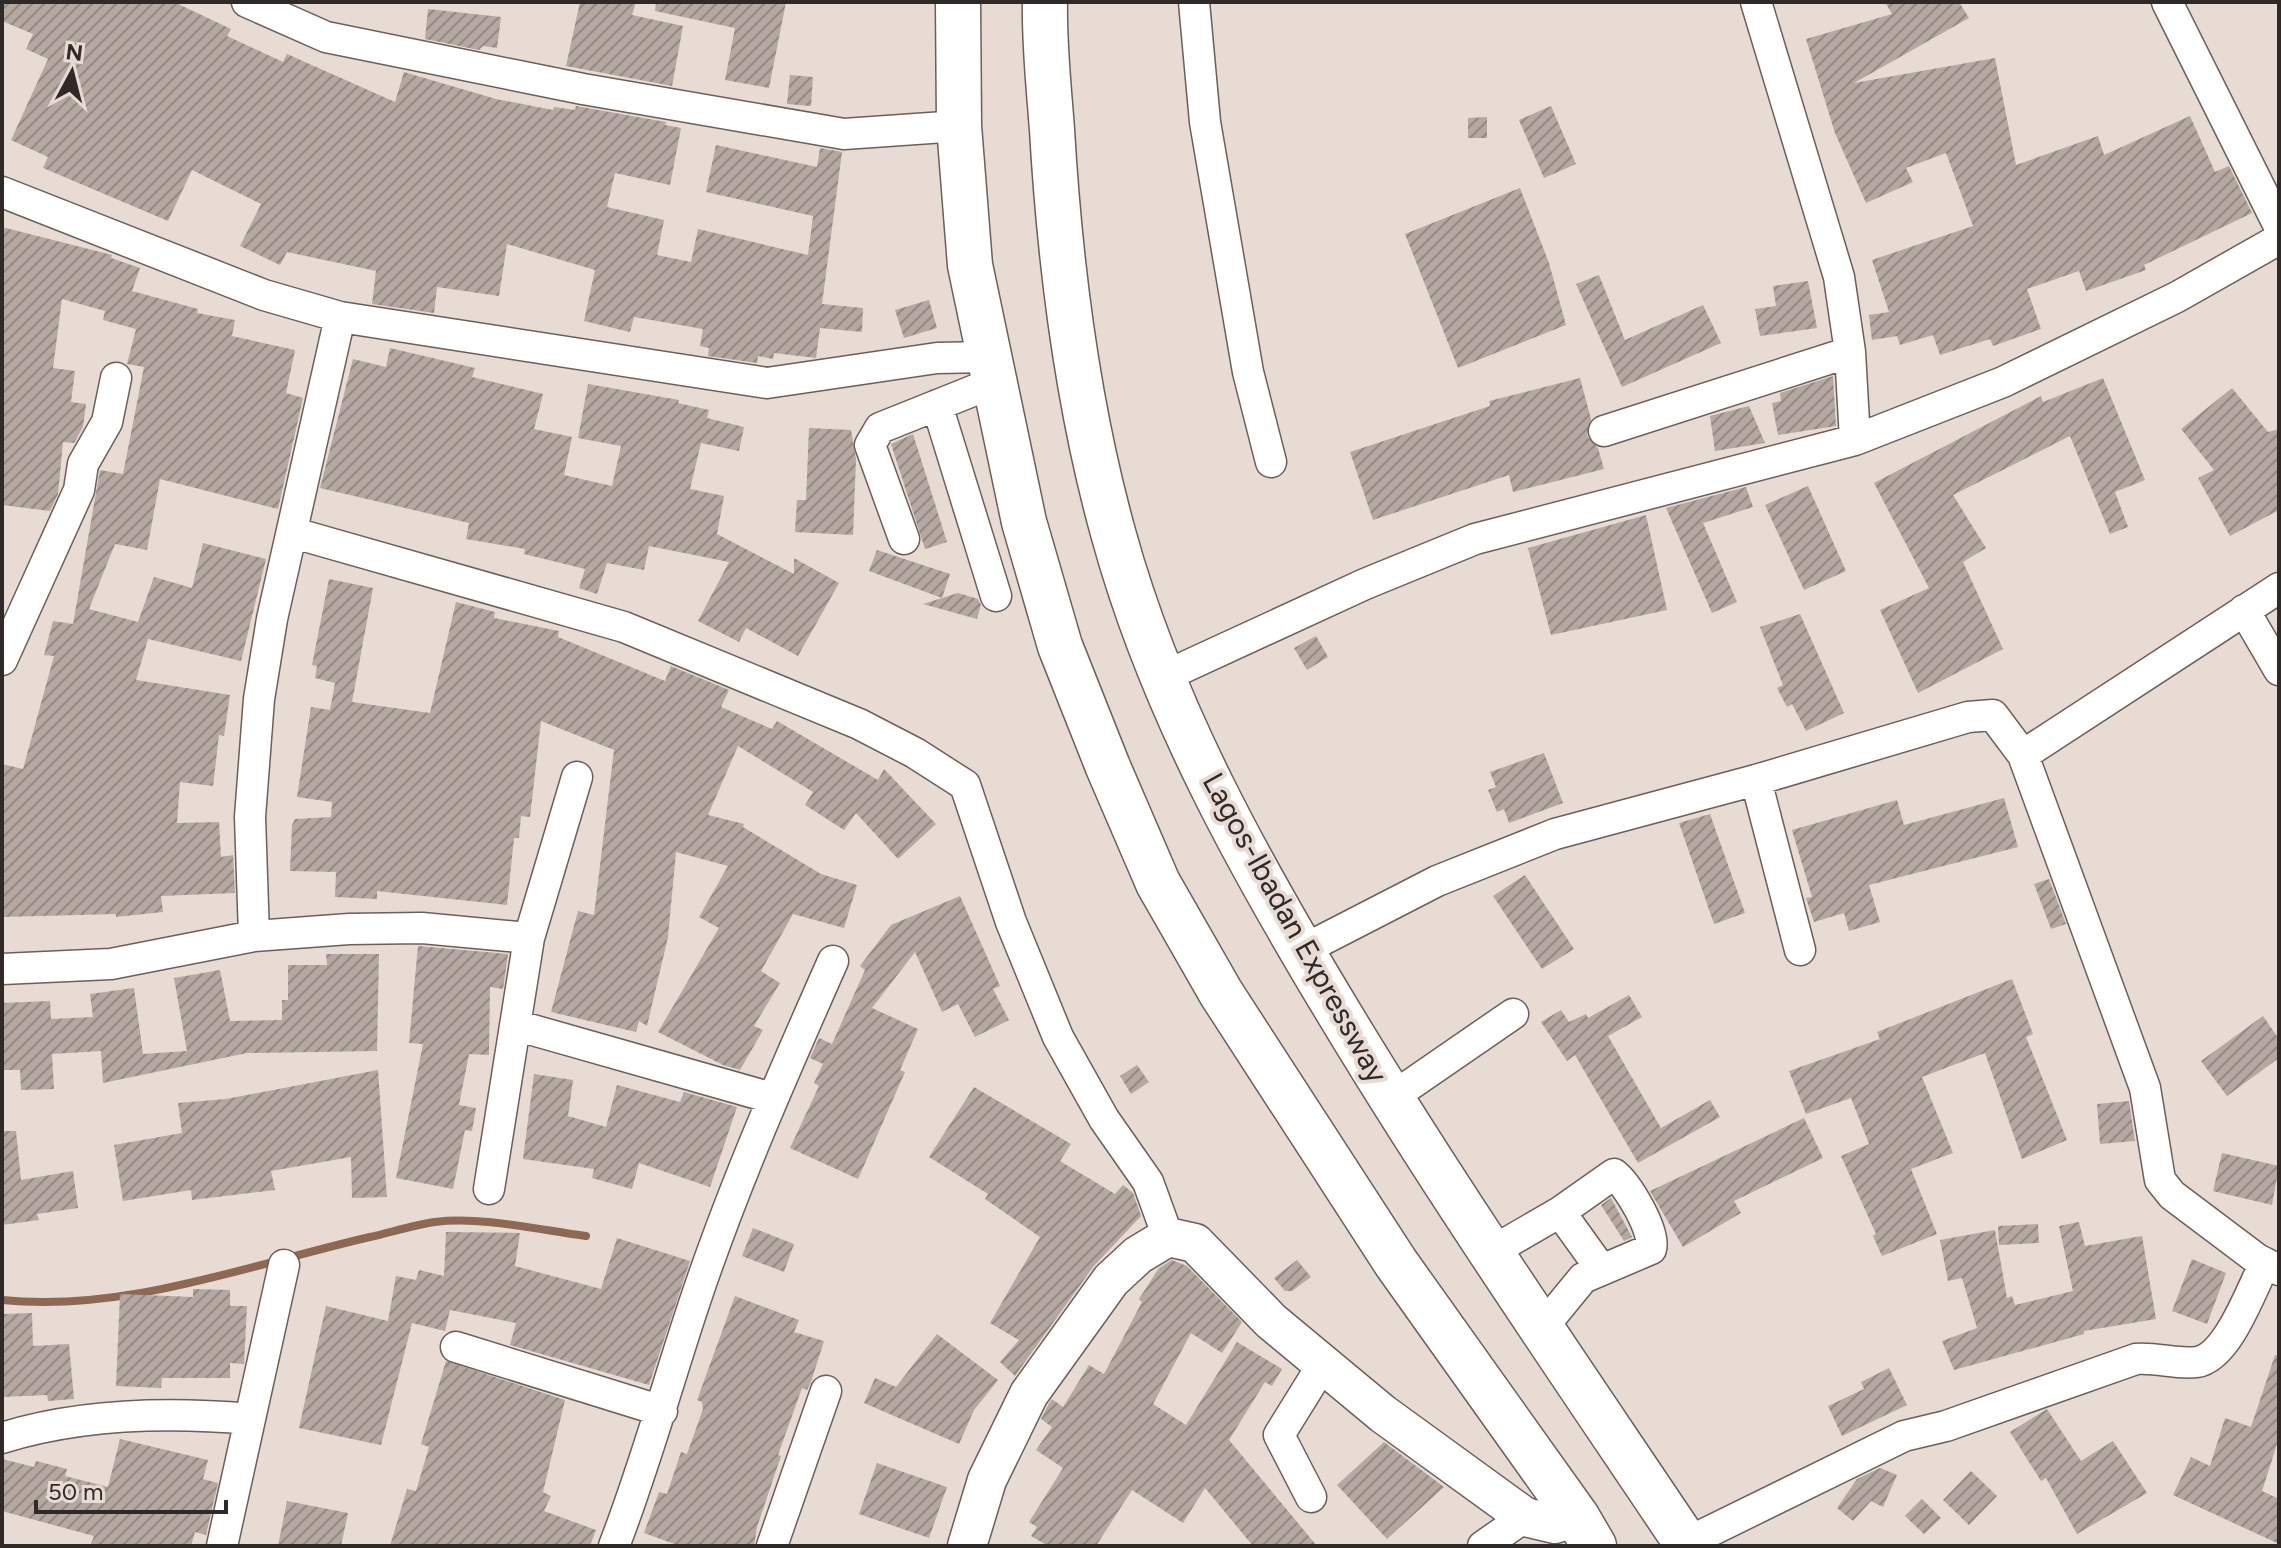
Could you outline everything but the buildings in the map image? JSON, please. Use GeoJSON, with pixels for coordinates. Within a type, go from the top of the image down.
{"type":"FeatureCollection","features":[{"type":"Feature","properties":{"kind":"highway"},"geometry":{"type":"LineString","coordinates":[[958,2],[959,126],[970,265],[1024,522],[1060,646],[1158,883],[1300,1119],[1587,1538]]}},
{"type":"Feature","properties":{"kind":"highway","name":"Lagos-Ibadan Expressway"},"geometry":{"type":"LineString","coordinates":[[1045,2],[1058,231],[1079,384],[1114,538],[1163,677],[1226,818],[1301,951],[1491,1252],[1687,1545]]}},
{"type":"Feature","properties":{"kind":"main road"},"geometry":{"type":"LineString","coordinates":[[967,1546],[987,1480],[1029,1394],[1111,1280],[1138,1255],[1168,1237],[1195,1243],[1271,1321],[1383,1414],[1525,1517],[1555,1524],[1587,1538]]}},
{"type":"Feature","properties":{"kind":"street"},"geometry":{"type":"LineString","coordinates":[[247,2],[326,37],[583,89],[844,134],[959,126]]}},
{"type":"Feature","properties":{"kind":"street"},"geometry":{"type":"LineString","coordinates":[[1194,2],[1205,122],[1248,372],[1271,462]]}},
{"type":"Feature","properties":{"kind":"street"},"geometry":{"type":"LineString","coordinates":[[1756,2],[1839,277],[1850,352],[1855,440]]}},
{"type":"Feature","properties":{"kind":"street"},"geometry":{"type":"LineString","coordinates":[[2167,2],[2279,226]]}},
{"type":"Feature","properties":{"kind":"street"},"geometry":{"type":"LineString","coordinates":[[2,192],[264,295],[340,317],[767,383],[937,358],[992,369]]}},
{"type":"Feature","properties":{"kind":"street"},"geometry":{"type":"LineString","coordinates":[[1163,677],[1365,584],[1475,539],[1855,440],[2017,376],[2177,297],[2274,242],[2279,235]]}},
{"type":"Feature","properties":{"kind":"street"},"geometry":{"type":"LineString","coordinates":[[254,936],[250,817],[259,699],[272,619],[294,533],[340,317]]}},
{"type":"Feature","properties":{"kind":"street"},"geometry":{"type":"LineString","coordinates":[[1604,431],[1850,352]]}},
{"type":"Feature","properties":{"kind":"street"},"geometry":{"type":"LineString","coordinates":[[904,539],[870,445],[872,436],[880,428],[937,405],[992,369]]}},
{"type":"Feature","properties":{"kind":"street"},"geometry":{"type":"LineString","coordinates":[[3,654],[79,490],[83,464],[107,422],[116,378]]}},
{"type":"Feature","properties":{"kind":"street"},"geometry":{"type":"LineString","coordinates":[[937,405],[996,596]]}},
{"type":"Feature","properties":{"kind":"street"},"geometry":{"type":"LineString","coordinates":[[294,533],[624,627],[859,724],[915,753],[965,785],[1011,922],[1058,1037],[1104,1119],[1148,1182],[1168,1237]]}},
{"type":"Feature","properties":{"kind":"street"},"geometry":{"type":"LineString","coordinates":[[2023,755],[2279,588]]}},
{"type":"Feature","properties":{"kind":"street"},"geometry":{"type":"LineString","coordinates":[[2244,610],[2279,670]]}},
{"type":"Feature","properties":{"kind":"street"},"geometry":{"type":"LineString","coordinates":[[1301,951],[1437,881],[1555,834],[1756,780],[1981,714],[1993,715],[2023,755],[2145,1088],[2160,1180],[2172,1195],[2272,1266],[2223,1346],[2211,1359],[2193,1363],[2158,1357],[2136,1359],[1946,1426],[1904,1436],[1687,1545]]}},
{"type":"Feature","properties":{"kind":"street"},"geometry":{"type":"LineString","coordinates":[[489,1189],[529,938],[577,777]]}},
{"type":"Feature","properties":{"kind":"street"},"geometry":{"type":"LineString","coordinates":[[1756,780],[1800,950]]}},
{"type":"Feature","properties":{"kind":"street"},"geometry":{"type":"LineString","coordinates":[[2,969],[111,964],[254,936],[422,928],[529,938]]}},
{"type":"Feature","properties":{"kind":"street"},"geometry":{"type":"LineString","coordinates":[[614,1546],[645,1467],[694,1304],[772,1098],[833,961]]}},
{"type":"Feature","properties":{"kind":"street"},"geometry":{"type":"LineString","coordinates":[[1391,1098],[1513,1014]]}},
{"type":"Feature","properties":{"kind":"street"},"geometry":{"type":"LineString","coordinates":[[515,1025],[772,1098]]}},
{"type":"Feature","properties":{"kind":"street"},"geometry":{"type":"LineString","coordinates":[[1491,1252],[1560,1212],[1614,1174],[1624,1182],[1653,1244],[1645,1255],[1601,1269],[1572,1288],[1542,1328]]}},
{"type":"Feature","properties":{"kind":"street"},"geometry":{"type":"LineString","coordinates":[[1560,1212],[1601,1269]]}},
{"type":"Feature","properties":{"kind":"street"},"geometry":{"type":"LineString","coordinates":[[222,1546],[284,1265]]}},
{"type":"Feature","properties":{"kind":"street"},"geometry":{"type":"LineString","coordinates":[[456,1347],[662,1411]]}},
{"type":"Feature","properties":{"kind":"street"},"geometry":{"type":"LineString","coordinates":[[1311,1497],[1279,1435],[1323,1364]]}},
{"type":"Feature","properties":{"kind":"street"},"geometry":{"type":"LineString","coordinates":[[772,1546],[826,1391]]}},
{"type":"Feature","properties":{"kind":"street"},"geometry":{"type":"LineString","coordinates":[[2,1438],[99,1420],[216,1416],[250,1419]]}},
{"type":"Feature","properties":{"kind":"street"},"geometry":{"type":"LineString","coordinates":[[1483,1546],[1525,1517]]}},
{"type":"Feature","properties":{"kind":"waterway"},"geometry":{"type":"LineString","coordinates":[[2,1300],[48,1302],[141,1293],[435,1222],[491,1222],[586,1236]]}}]}
